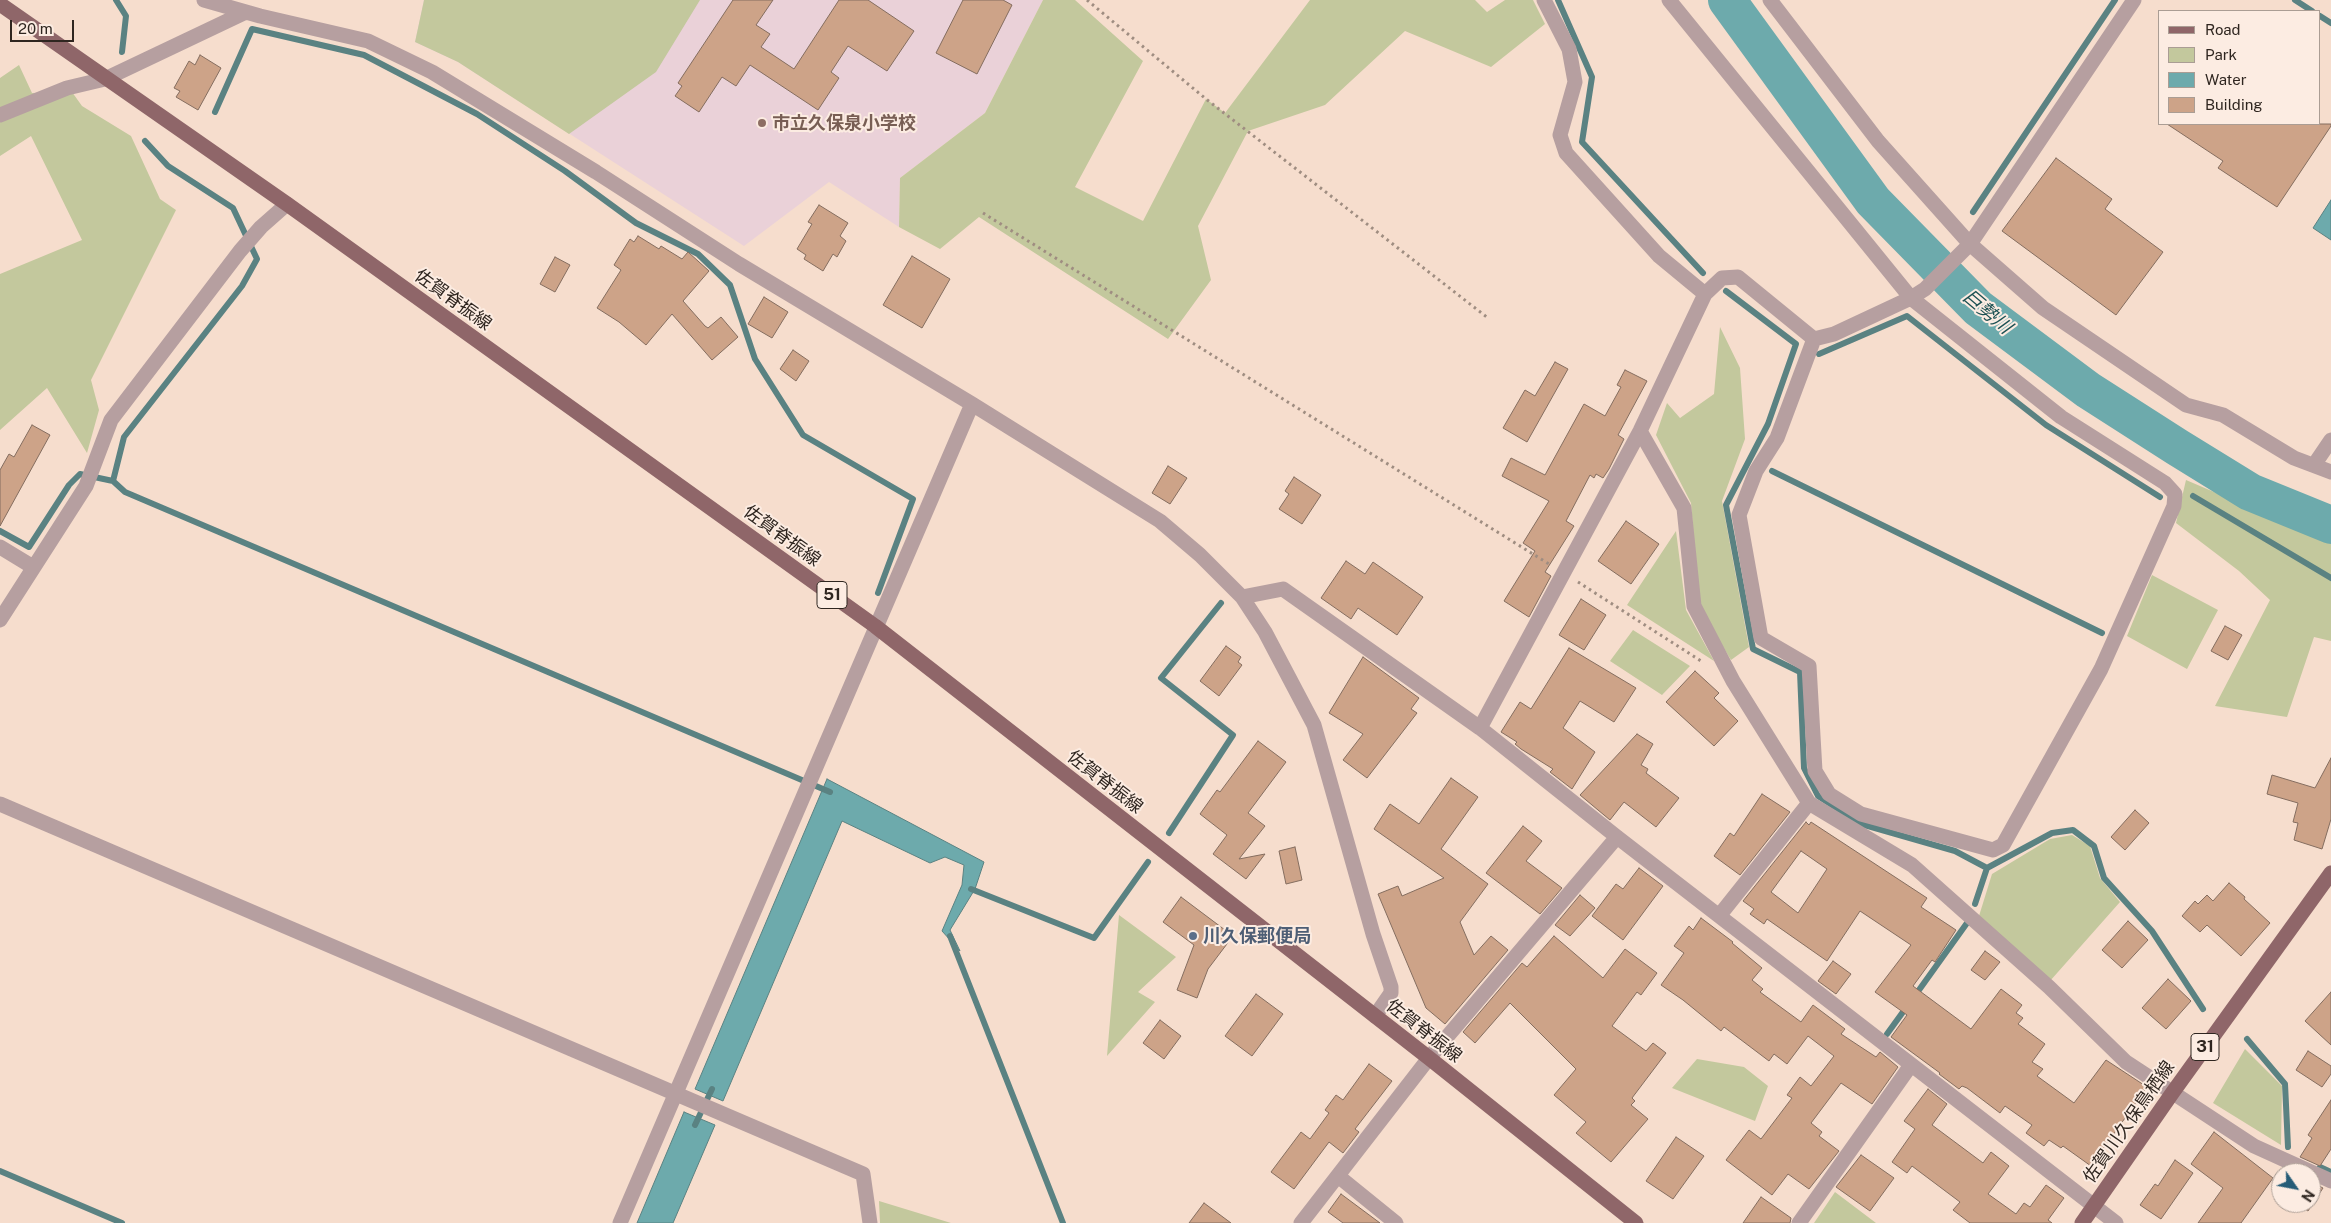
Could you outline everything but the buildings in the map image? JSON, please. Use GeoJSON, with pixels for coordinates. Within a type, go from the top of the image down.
{"type":"FeatureCollection","features":[{"type":"Feature","properties":{"kind":"main road","name":"佐賀脊振線"},"geometry":{"type":"LineString","coordinates":[[0,4],[105,79],[287,204],[875,626],[1429,1058],[1636,1223]]}},
{"type":"Feature","properties":{"kind":"main road","name":"佐賀川久保鳥栖線"},"geometry":{"type":"LineString","coordinates":[[2082,1223],[2173,1092],[2331,873]]}},
{"type":"Feature","properties":{"kind":"street"},"geometry":{"type":"LineString","coordinates":[[204,0],[368,42],[432,72],[596,172],[739,264],[972,404],[1160,521],[1200,555],[1242,597],[1265,632],[1314,726],[1373,934],[1391,987],[1391,993],[1375,1016]]}},
{"type":"Feature","properties":{"kind":"street"},"geometry":{"type":"LineString","coordinates":[[1544,0],[1569,48],[1575,82],[1560,135],[1566,154],[1659,256],[1705,294]]}},
{"type":"Feature","properties":{"kind":"street"},"geometry":{"type":"LineString","coordinates":[[1669,0],[1911,298],[2061,417],[2166,483],[2175,494],[2174,506],[2101,669],[2003,845],[1993,850],[1860,814],[1828,794],[1815,771],[1809,666],[1761,638],[1740,515],[1756,471],[1777,438],[1814,339]]}},
{"type":"Feature","properties":{"kind":"street"},"geometry":{"type":"LineString","coordinates":[[1770,0],[1878,141],[1970,244],[2042,308],[2186,405],[2223,415],[2294,458],[2331,472]]}},
{"type":"Feature","properties":{"kind":"street"},"geometry":{"type":"LineString","coordinates":[[1814,339],[1834,334],[1911,298],[1925,289],[1970,244],[2134,0]]}},
{"type":"Feature","properties":{"kind":"street"},"geometry":{"type":"LineString","coordinates":[[0,116],[67,88],[105,79],[246,12]]}},
{"type":"Feature","properties":{"kind":"street"},"geometry":{"type":"LineString","coordinates":[[0,620],[86,486],[111,420],[240,252],[262,226],[287,204]]}},
{"type":"Feature","properties":{"kind":"street"},"geometry":{"type":"LineString","coordinates":[[1480,728],[1640,431],[1705,294],[1722,278],[1738,277],[1814,339]]}},
{"type":"Feature","properties":{"kind":"street"},"geometry":{"type":"LineString","coordinates":[[620,1223],[972,404]]}},
{"type":"Feature","properties":{"kind":"street"},"geometry":{"type":"LineString","coordinates":[[1640,431],[1684,508],[1694,606],[1733,681],[1809,803],[1912,865],[2049,987],[2126,1062],[2254,1146],[2331,1181]]}},
{"type":"Feature","properties":{"kind":"street"},"geometry":{"type":"LineString","coordinates":[[2314,465],[2331,440]]}},
{"type":"Feature","properties":{"kind":"street"},"geometry":{"type":"LineString","coordinates":[[0,547],[34,567]]}},
{"type":"Feature","properties":{"kind":"street"},"geometry":{"type":"LineString","coordinates":[[1242,597],[1283,589],[1480,728],[1617,837],[2116,1223]]}},
{"type":"Feature","properties":{"kind":"street"},"geometry":{"type":"LineString","coordinates":[[1719,916],[1809,803]]}},
{"type":"Feature","properties":{"kind":"street"},"geometry":{"type":"LineString","coordinates":[[0,804],[864,1174],[870,1223]]}},
{"type":"Feature","properties":{"kind":"street"},"geometry":{"type":"LineString","coordinates":[[1301,1223],[1429,1058],[1617,837]]}},
{"type":"Feature","properties":{"kind":"street"},"geometry":{"type":"LineString","coordinates":[[1799,1223],[1911,1065]]}},
{"type":"Feature","properties":{"kind":"street"},"geometry":{"type":"LineString","coordinates":[[1338,1176],[1396,1223]]}},
{"type":"Feature","properties":{"kind":"path"},"geometry":{"type":"LineString","coordinates":[[1087,0],[1206,99],[1488,318]]}},
{"type":"Feature","properties":{"kind":"path"},"geometry":{"type":"LineString","coordinates":[[983,213],[1564,573],[1733,681]]}},
{"type":"Feature","properties":{"kind":"shaded area","name":"市立久保泉小学校"},"geometry":{"type":"Polygon","coordinates":[[[424,0],[1043,0],[985,113],[900,178],[899,227],[829,182],[744,246],[458,62],[415,42],[424,0]]]}},
{"type":"Feature","properties":{"kind":"green space"},"geometry":{"type":"Polygon","coordinates":[[[424,0],[700,0],[656,72],[569,134],[458,62],[415,42],[424,0]]]}},
{"type":"Feature","properties":{"kind":"green space"},"geometry":{"type":"Polygon","coordinates":[[[1043,0],[1075,0],[1143,61],[1075,187],[1143,221],[1206,99],[1225,113],[1310,0],[1475,0],[1487,12],[1505,0],[1533,0],[1545,24],[1491,67],[1405,31],[1325,105],[1248,131],[1198,226],[1211,280],[1168,339],[979,217],[940,249],[899,227],[900,178],[985,113],[1043,0]]]}},
{"type":"Feature","properties":{"kind":"green space"},"geometry":{"type":"Polygon","coordinates":[[[19,65],[32,93],[72,92],[82,106],[131,136],[160,199],[176,210],[91,380],[99,410],[87,453],[47,388],[0,430],[0,274],[82,240],[31,136],[0,156],[0,78],[19,65]]]}},
{"type":"Feature","properties":{"kind":"green space"},"geometry":{"type":"Polygon","coordinates":[[[1720,327],[1740,368],[1745,439],[1722,501],[1749,647],[1731,660],[1699,607],[1691,503],[1656,435],[1667,403],[1680,418],[1714,394],[1720,327]]]}},
{"type":"Feature","properties":{"kind":"green space"},"geometry":{"type":"Polygon","coordinates":[[[2186,480],[2331,542],[2331,641],[2314,637],[2287,717],[2215,706],[2270,600],[2239,571],[2176,523],[2186,480]]]}},
{"type":"Feature","properties":{"kind":"green space"},"geometry":{"type":"Polygon","coordinates":[[[1676,531],[1686,610],[1714,661],[1627,605],[1676,531]]]}},
{"type":"Feature","properties":{"kind":"green space"},"geometry":{"type":"Polygon","coordinates":[[[2152,575],[2218,610],[2187,669],[2127,636],[2152,575]]]}},
{"type":"Feature","properties":{"kind":"green space"},"geometry":{"type":"Polygon","coordinates":[[[1633,630],[1690,666],[1662,695],[1610,661],[1633,630]]]}},
{"type":"Feature","properties":{"kind":"green space"},"geometry":{"type":"Polygon","coordinates":[[[2072,835],[2090,846],[2100,878],[2120,902],[2050,981],[1979,916],[1992,874],[2050,839],[2072,835]]]}},
{"type":"Feature","properties":{"kind":"green space"},"geometry":{"type":"Polygon","coordinates":[[[1119,915],[1176,957],[1138,992],[1155,1002],[1107,1056],[1119,915]]]}},
{"type":"Feature","properties":{"kind":"green space"},"geometry":{"type":"Polygon","coordinates":[[[2245,1049],[2282,1086],[2281,1145],[2213,1103],[2245,1049]]]}},
{"type":"Feature","properties":{"kind":"green space"},"geometry":{"type":"Polygon","coordinates":[[[1697,1059],[1744,1067],[1768,1086],[1755,1121],[1672,1088],[1697,1059]]]}},
{"type":"Feature","properties":{"kind":"green space"},"geometry":{"type":"Polygon","coordinates":[[[1835,1192],[1876,1223],[1814,1223],[1835,1192]]]}},
{"type":"Feature","properties":{"kind":"green space"},"geometry":{"type":"Polygon","coordinates":[[[879,1201],[951,1223],[880,1223],[879,1201]]]}},
{"type":"Feature","properties":{"kind":"water"},"geometry":{"type":"Polygon","coordinates":[[[2331,200],[2331,240],[2313,228],[2331,200]]]}},
{"type":"Feature","properties":{"kind":"water"},"geometry":{"type":"Polygon","coordinates":[[[827,779],[984,862],[975,889],[950,930],[960,951],[942,931],[962,885],[964,865],[945,857],[930,863],[842,821],[723,1101],[695,1089],[827,779]]]}},
{"type":"Feature","properties":{"kind":"water"},"geometry":{"type":"Polygon","coordinates":[[[684,1112],[715,1125],[673,1223],[637,1223],[684,1112]]]}},
{"type":"Feature","properties":{"kind":"waterway"},"geometry":{"type":"LineString","coordinates":[[116,0],[126,16],[122,52]]}},
{"type":"Feature","properties":{"kind":"waterway"},"geometry":{"type":"LineString","coordinates":[[1558,0],[1592,77],[1582,142],[1703,273]]}},
{"type":"Feature","properties":{"kind":"waterway","name":"巨勢川"},"geometry":{"type":"LineString","coordinates":[[1727,0],[1873,201],[1978,308],[2088,390],[2250,492],[2331,525]]}},
{"type":"Feature","properties":{"kind":"waterway"},"geometry":{"type":"LineString","coordinates":[[1973,212],[2115,0]]}},
{"type":"Feature","properties":{"kind":"waterway"},"geometry":{"type":"LineString","coordinates":[[2295,0],[2310,10]]}},
{"type":"Feature","properties":{"kind":"waterway"},"geometry":{"type":"LineString","coordinates":[[2321,17],[2331,23]]}},
{"type":"Feature","properties":{"kind":"waterway"},"geometry":{"type":"LineString","coordinates":[[215,112],[252,29],[364,55],[477,114],[565,171],[636,223],[698,254],[730,285],[755,359],[803,435],[913,499],[878,593]]}},
{"type":"Feature","properties":{"kind":"waterway"},"geometry":{"type":"LineString","coordinates":[[145,141],[168,166],[233,208],[257,259],[242,286],[124,437],[113,481],[125,492],[830,792]]}},
{"type":"Feature","properties":{"kind":"waterway"},"geometry":{"type":"LineString","coordinates":[[1726,291],[1796,344],[1768,424],[1726,505],[1753,649],[1800,672],[1804,768],[1818,796],[1861,824],[1955,851],[1987,868],[2052,833],[2073,830],[2094,846],[2104,878],[2152,931],[2203,1009]]}},
{"type":"Feature","properties":{"kind":"waterway"},"geometry":{"type":"LineString","coordinates":[[1819,354],[1907,316],[2046,425],[2160,497]]}},
{"type":"Feature","properties":{"kind":"waterway"},"geometry":{"type":"LineString","coordinates":[[1772,471],[2102,633]]}},
{"type":"Feature","properties":{"kind":"waterway"},"geometry":{"type":"LineString","coordinates":[[0,531],[29,547],[69,485],[80,474],[113,481]]}},
{"type":"Feature","properties":{"kind":"waterway"},"geometry":{"type":"LineString","coordinates":[[2193,496],[2331,578]]}},
{"type":"Feature","properties":{"kind":"waterway"},"geometry":{"type":"LineString","coordinates":[[1169,833],[1233,735],[1161,678],[1221,603]]}},
{"type":"Feature","properties":{"kind":"waterway"},"geometry":{"type":"LineString","coordinates":[[971,889],[1094,938],[1148,862]]}},
{"type":"Feature","properties":{"kind":"waterway"},"geometry":{"type":"LineString","coordinates":[[1975,904],[1987,868]]}},
{"type":"Feature","properties":{"kind":"waterway"},"geometry":{"type":"LineString","coordinates":[[1914,997],[1967,923]]}},
{"type":"Feature","properties":{"kind":"waterway"},"geometry":{"type":"LineString","coordinates":[[950,936],[1063,1223]]}},
{"type":"Feature","properties":{"kind":"waterway"},"geometry":{"type":"LineString","coordinates":[[1887,1034],[1908,1005]]}},
{"type":"Feature","properties":{"kind":"waterway"},"geometry":{"type":"LineString","coordinates":[[2247,1039],[2285,1084],[2288,1147]]}},
{"type":"Feature","properties":{"kind":"waterway"},"geometry":{"type":"LineString","coordinates":[[695,1125],[712,1089]]}},
{"type":"Feature","properties":{"kind":"waterway"},"geometry":{"type":"LineString","coordinates":[[2321,1167],[2331,1172]]}},
{"type":"Feature","properties":{"kind":"waterway"},"geometry":{"type":"LineString","coordinates":[[0,1171],[122,1223]]}},
{"type":"Feature","properties":{"kind":"place","name":"市立久保泉小学校"},"geometry":{"type":"Point","coordinates":[762,123]}},
{"type":"Feature","properties":{"kind":"place","name":"川久保郵便局"},"geometry":{"type":"Point","coordinates":[1193,936]}}]}
